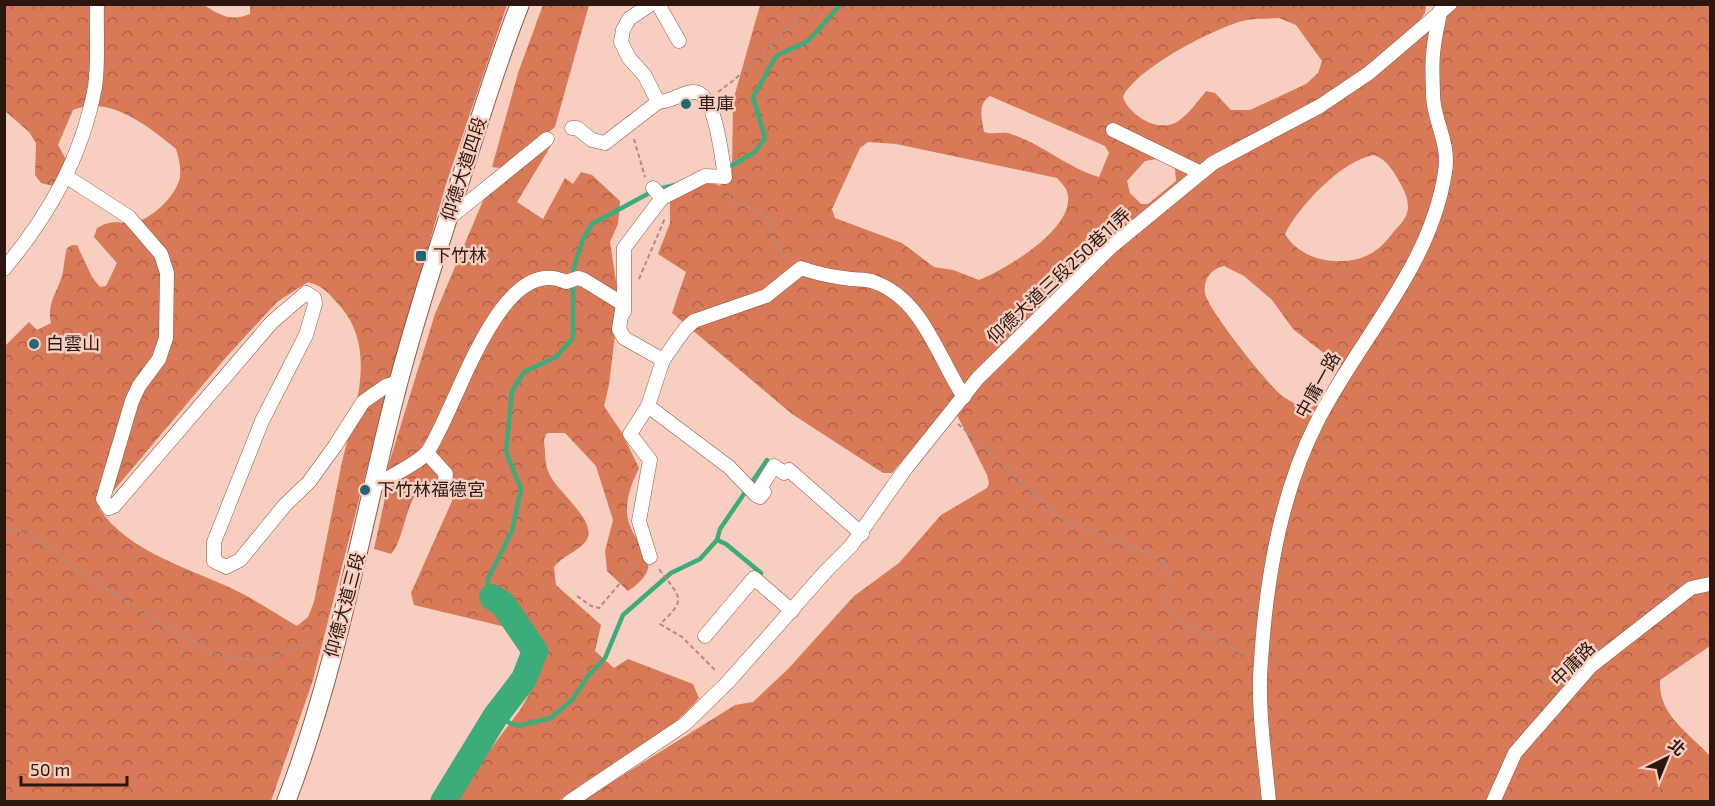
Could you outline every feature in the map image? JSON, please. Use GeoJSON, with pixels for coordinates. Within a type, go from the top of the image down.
{"type":"FeatureCollection","features":[{"type":"Feature","properties":{"kind":"main road","name":"仰德大道四段"},"geometry":{"type":"LineString","coordinates":[[393,405],[447,220],[504,45],[520,4]]}},
{"type":"Feature","properties":{"kind":"main road","name":"仰德大道三段"},"geometry":{"type":"LineString","coordinates":[[286,801],[302,761],[393,405]]}},
{"type":"Feature","properties":{"kind":"street"},"geometry":{"type":"LineString","coordinates":[[4,269],[43,220],[67,177],[95,86],[97,4]]}},
{"type":"Feature","properties":{"kind":"street"},"geometry":{"type":"LineString","coordinates":[[651,4],[629,19],[623,30],[621,42],[629,58],[645,76],[658,102]]}},
{"type":"Feature","properties":{"kind":"street"},"geometry":{"type":"LineString","coordinates":[[658,4],[679,41]]}},
{"type":"Feature","properties":{"kind":"street","name":"仰德大道三段250巷11弄"},"geometry":{"type":"LineString","coordinates":[[569,801],[685,724],[728,682],[862,534],[906,468],[950,416],[978,378],[1112,246],[1213,163],[1320,106],[1369,74],[1443,7]]}},
{"type":"Feature","properties":{"kind":"street","name":"中庸一路"},"geometry":{"type":"LineString","coordinates":[[1269,801],[1260,662],[1272,572],[1292,477],[1316,424],[1351,363],[1422,251],[1434,215],[1446,170],[1444,136],[1433,99],[1433,49],[1443,7]]}},
{"type":"Feature","properties":{"kind":"street"},"geometry":{"type":"LineString","coordinates":[[572,128],[577,128],[598,143],[605,143],[658,102],[666,102],[691,92],[700,93],[704,98],[718,130],[723,167],[658,194],[624,248],[622,260],[625,307],[619,329]]}},
{"type":"Feature","properties":{"kind":"street"},"geometry":{"type":"LineString","coordinates":[[1113,130],[1201,173]]}},
{"type":"Feature","properties":{"kind":"street"},"geometry":{"type":"LineString","coordinates":[[447,220],[547,140]]}},
{"type":"Feature","properties":{"kind":"street"},"geometry":{"type":"LineString","coordinates":[[67,177],[129,217],[161,254],[167,273],[166,338],[159,359],[139,386],[132,401],[103,499],[109,508],[118,501],[272,321],[306,293],[314,298],[312,319],[262,421],[214,542],[214,561],[226,567],[240,560],[285,505],[309,482],[363,402],[386,386],[400,381]]}},
{"type":"Feature","properties":{"kind":"street"},"geometry":{"type":"LineString","coordinates":[[650,556],[639,521],[650,460],[630,434],[648,406],[663,360],[685,329],[694,321],[766,296],[801,268],[817,274],[871,280],[897,295],[916,314],[932,338],[947,371],[964,397]]}},
{"type":"Feature","properties":{"kind":"street"},"geometry":{"type":"LineString","coordinates":[[374,486],[427,453],[485,331],[513,297],[532,279],[552,275],[572,280],[623,304],[619,329],[624,338],[663,360]]}},
{"type":"Feature","properties":{"kind":"street"},"geometry":{"type":"LineString","coordinates":[[648,406],[729,467],[756,495],[760,496],[764,492],[761,487],[774,466],[784,473],[789,470],[862,534]]}},
{"type":"Feature","properties":{"kind":"street"},"geometry":{"type":"LineString","coordinates":[[427,453],[446,474],[444,485]]}},
{"type":"Feature","properties":{"kind":"street"},"geometry":{"type":"LineString","coordinates":[[705,636],[754,578],[792,611]]}},
{"type":"Feature","properties":{"kind":"street","name":"中庸路"},"geometry":{"type":"LineString","coordinates":[[1493,801],[1515,753],[1591,666],[1691,588],[1710,584]]}},
{"type":"Feature","properties":{"kind":"path"},"geometry":{"type":"LineString","coordinates":[[704,98],[724,89],[815,4]]}},
{"type":"Feature","properties":{"kind":"path"},"geometry":{"type":"LineString","coordinates":[[630,122],[643,172],[658,194]]}},
{"type":"Feature","properties":{"kind":"path"},"geometry":{"type":"LineString","coordinates":[[723,167],[730,194],[736,202],[767,216],[771,222],[773,240],[801,268]]}},
{"type":"Feature","properties":{"kind":"path"},"geometry":{"type":"LineString","coordinates":[[638,280],[658,234]]}},
{"type":"Feature","properties":{"kind":"path"},"geometry":{"type":"LineString","coordinates":[[950,416],[1008,473],[1063,520],[1157,557],[1167,565],[1171,578],[1166,602],[1171,611],[1183,621],[1260,662]]}},
{"type":"Feature","properties":{"kind":"path"},"geometry":{"type":"LineString","coordinates":[[4,528],[15,530],[49,547],[73,567],[166,627],[214,654],[261,662],[317,642],[323,635]]}},
{"type":"Feature","properties":{"kind":"path"},"geometry":{"type":"LineString","coordinates":[[577,596],[591,606],[599,608],[636,566],[643,549],[650,556]]}},
{"type":"Feature","properties":{"kind":"path"},"geometry":{"type":"LineString","coordinates":[[668,581],[679,602],[677,608],[660,624],[682,637],[728,682]]}},
{"type":"Feature","properties":{"kind":"green space"},"geometry":{"type":"Polygon","coordinates":[[[5,5],[204,5],[220,14],[237,17],[250,14],[250,5],[507,5],[446,184],[378,425],[313,680],[271,801],[5,802],[5,346],[29,322],[37,330],[51,323],[50,309],[63,272],[67,248],[72,245],[77,245],[92,277],[100,287],[106,286],[117,263],[94,237],[97,228],[114,222],[138,221],[151,215],[164,204],[178,184],[180,163],[176,149],[128,115],[101,107],[87,106],[73,110],[58,145],[67,161],[57,187],[41,183],[35,175],[36,143],[29,132],[5,111],[5,5]],[[308,282],[277,302],[228,355],[99,508],[112,524],[145,549],[241,593],[297,626],[308,617],[314,602],[360,384],[359,343],[352,324],[329,294],[308,282]]]}},
{"type":"Feature","properties":{"kind":"green space"},"geometry":{"type":"Polygon","coordinates":[[[543,5],[589,5],[555,127],[500,168],[492,167],[518,73],[543,5]]]}},
{"type":"Feature","properties":{"kind":"green space"},"geometry":{"type":"Polygon","coordinates":[[[760,5],[1426,5],[1425,13],[1415,27],[1367,71],[1322,99],[1214,154],[1113,237],[980,367],[892,473],[883,473],[792,414],[672,313],[686,272],[658,254],[670,223],[670,200],[700,178],[720,186],[732,172],[733,101],[760,5]],[[1279,18],[1251,19],[1217,31],[1178,50],[1160,62],[1131,86],[1123,97],[1126,104],[1137,116],[1153,124],[1169,125],[1185,116],[1206,91],[1215,93],[1231,110],[1250,110],[1306,84],[1318,73],[1322,61],[1296,25],[1279,18]],[[990,96],[986,99],[981,112],[984,132],[1008,133],[1022,138],[1077,168],[1099,177],[1109,153],[1105,146],[990,96]],[[868,142],[860,148],[832,209],[835,218],[902,243],[934,267],[953,270],[979,280],[1006,267],[1038,244],[1063,217],[1068,203],[1066,189],[1057,178],[896,144],[868,142]],[[1157,159],[1145,161],[1127,181],[1130,193],[1141,204],[1148,204],[1176,181],[1175,169],[1168,162],[1157,159]]]}},
{"type":"Feature","properties":{"kind":"green space"},"geometry":{"type":"Polygon","coordinates":[[[1443,5],[1710,5],[1710,646],[1660,680],[1664,703],[1669,713],[1710,756],[1710,801],[580,802],[735,705],[753,702],[788,669],[854,596],[899,563],[941,515],[987,488],[989,483],[987,475],[957,415],[982,381],[1115,250],[1215,167],[1392,62],[1432,29],[1443,5]],[[1374,155],[1362,159],[1335,175],[1311,198],[1285,234],[1293,244],[1303,252],[1315,257],[1342,261],[1368,255],[1385,242],[1404,220],[1408,203],[1404,190],[1391,169],[1386,162],[1374,155]],[[1224,266],[1209,275],[1205,283],[1205,293],[1238,345],[1283,396],[1309,409],[1320,402],[1340,366],[1293,329],[1272,300],[1244,276],[1224,266]]]}},
{"type":"Feature","properties":{"kind":"green space"},"geometry":{"type":"Polygon","coordinates":[[[552,139],[552,144],[517,202],[543,219],[565,178],[573,184],[581,172],[592,175],[620,201],[618,224],[610,242],[619,301],[609,385],[604,406],[622,433],[639,468],[629,496],[627,514],[648,562],[647,571],[641,580],[628,591],[607,571],[605,551],[613,520],[596,466],[565,433],[547,433],[544,444],[548,471],[583,517],[589,534],[583,545],[554,567],[556,585],[601,625],[595,651],[614,668],[628,659],[693,684],[699,698],[668,728],[559,801],[442,801],[468,779],[520,710],[538,679],[540,642],[518,630],[414,605],[411,593],[452,501],[451,489],[433,484],[424,487],[411,503],[400,536],[391,554],[374,549],[384,503],[387,470],[435,314],[488,189],[552,139]]]}},
{"type":"Feature","properties":{"kind":"waterway"},"geometry":{"type":"LineString","coordinates":[[726,169],[755,152],[765,138],[753,97],[776,56],[808,41],[841,4]]}},
{"type":"Feature","properties":{"kind":"waterway"},"geometry":{"type":"LineString","coordinates":[[492,597],[487,581],[512,531],[521,489],[506,452],[512,391],[524,372],[556,357],[573,338],[573,270],[583,239],[592,224],[655,190],[675,185]]}},
{"type":"Feature","properties":{"kind":"waterway"},"geometry":{"type":"LineString","coordinates":[[495,717],[518,726],[551,718],[572,700],[588,676],[605,658],[623,615],[671,573],[700,559],[717,540],[720,529],[767,460]]}},
{"type":"Feature","properties":{"kind":"waterway"},"geometry":{"type":"LineString","coordinates":[[717,540],[726,544],[761,573]]}},
{"type":"Feature","properties":{"kind":"waterway"},"geometry":{"type":"LineString","coordinates":[[443,802],[495,717],[524,679],[535,651],[503,604],[492,597]]}},
{"type":"Feature","properties":{"kind":"place","name":"車庫"},"geometry":{"type":"Point","coordinates":[686,104]}},
{"type":"Feature","properties":{"kind":"place","name":"下竹林"},"geometry":{"type":"Point","coordinates":[421,256]}},
{"type":"Feature","properties":{"kind":"place","name":"白雲山"},"geometry":{"type":"Point","coordinates":[34,344]}},
{"type":"Feature","properties":{"kind":"place","name":"下竹林福德宮"},"geometry":{"type":"Point","coordinates":[365,490]}}]}
